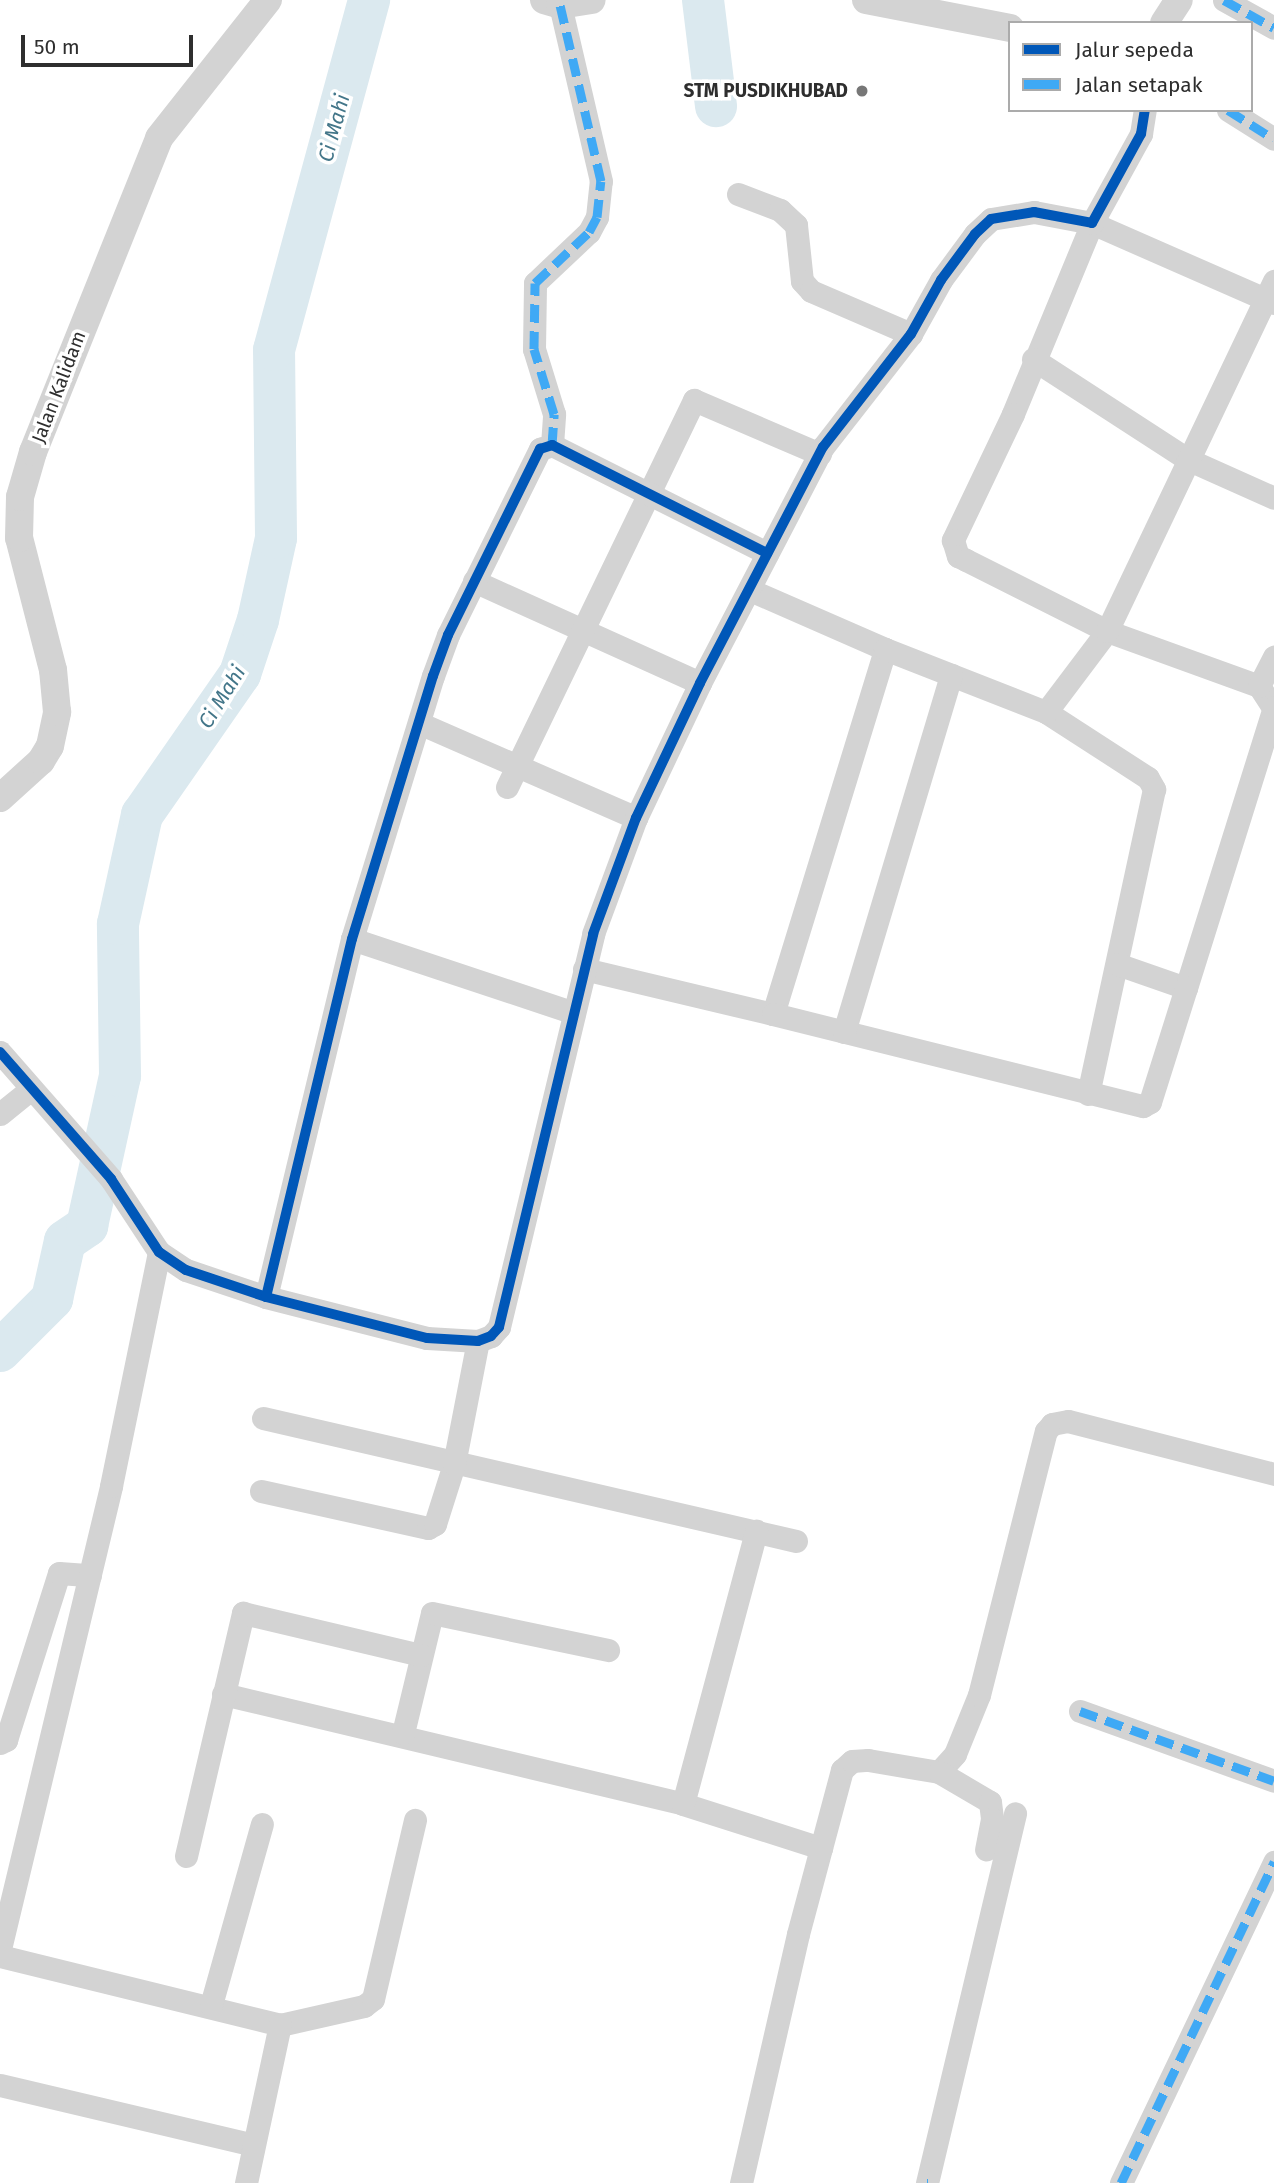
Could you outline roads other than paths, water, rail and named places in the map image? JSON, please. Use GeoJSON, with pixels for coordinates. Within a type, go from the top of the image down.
{"type":"FeatureCollection","features":[{"type":"Feature","properties":{"kind":"street","name":"Jalan Kalidam"},"geometry":{"type":"LineString","coordinates":[[0,798],[41,761],[50,746],[57,712],[53,670],[19,538],[20,497],[33,452],[159,138],[268,0]]}},
{"type":"Feature","properties":{"kind":"street"},"geometry":{"type":"LineString","coordinates":[[552,445],[554,414],[534,349],[536,283],[589,232],[597,217],[601,181],[552,2],[592,0]]}},
{"type":"Feature","properties":{"kind":"street"},"geometry":{"type":"LineString","coordinates":[[866,0],[1008,28]]}},
{"type":"Feature","properties":{"kind":"street"},"geometry":{"type":"LineString","coordinates":[[1165,21],[1180,0]]}},
{"type":"Feature","properties":{"kind":"street"},"geometry":{"type":"LineString","coordinates":[[1224,0],[1274,28]]}},
{"type":"Feature","properties":{"kind":"street"},"geometry":{"type":"LineString","coordinates":[[584,969],[1088,1094],[1147,1105],[1274,708],[1259,686],[1107,631],[965,560],[954,549],[953,540],[1092,223],[1140,134],[1145,112]]}},
{"type":"Feature","properties":{"kind":"street"},"geometry":{"type":"LineString","coordinates":[[1231,112],[1274,139]]}},
{"type":"Feature","properties":{"kind":"street"},"geometry":{"type":"LineString","coordinates":[[738,194],[780,210],[796,225],[802,281],[811,291],[911,334]]}},
{"type":"Feature","properties":{"kind":"street"},"geometry":{"type":"LineString","coordinates":[[0,1052],[111,1179],[159,1252],[186,1270],[266,1297],[427,1338],[478,1341],[499,1327],[584,969],[636,818],[700,683],[820,454],[911,334],[941,280],[975,233],[991,219],[1034,212],[1092,223],[1270,294],[1187,459],[1107,631],[1046,712]]}},
{"type":"Feature","properties":{"kind":"street"},"geometry":{"type":"LineString","coordinates":[[1034,359],[1187,459],[1274,498]]}},
{"type":"Feature","properties":{"kind":"street"},"geometry":{"type":"LineString","coordinates":[[511,776],[646,492],[698,398],[820,454]]}},
{"type":"Feature","properties":{"kind":"street"},"geometry":{"type":"LineString","coordinates":[[266,1297],[352,939],[419,723],[448,635],[540,449],[552,445],[767,553]]}},
{"type":"Feature","properties":{"kind":"street"},"geometry":{"type":"LineString","coordinates":[[474,581],[700,683]]}},
{"type":"Feature","properties":{"kind":"street"},"geometry":{"type":"LineString","coordinates":[[750,590],[886,649],[1046,712],[1147,778],[1154,789],[1088,1094]]}},
{"type":"Feature","properties":{"kind":"street"},"geometry":{"type":"LineString","coordinates":[[773,1014],[886,649]]}},
{"type":"Feature","properties":{"kind":"street"},"geometry":{"type":"LineString","coordinates":[[1259,686],[1274,657]]}},
{"type":"Feature","properties":{"kind":"street"},"geometry":{"type":"LineString","coordinates":[[844,1032],[951,675]]}},
{"type":"Feature","properties":{"kind":"street"},"geometry":{"type":"LineString","coordinates":[[419,723],[511,776],[636,818]]}},
{"type":"Feature","properties":{"kind":"street"},"geometry":{"type":"LineString","coordinates":[[352,939],[574,1013]]}},
{"type":"Feature","properties":{"kind":"street"},"geometry":{"type":"LineString","coordinates":[[1117,964],[1186,988]]}},
{"type":"Feature","properties":{"kind":"street"},"geometry":{"type":"LineString","coordinates":[[0,1114],[32,1088]]}},
{"type":"Feature","properties":{"kind":"street"},"geometry":{"type":"LineString","coordinates":[[0,1949],[3,1921],[90,1575],[159,1252]]}},
{"type":"Feature","properties":{"kind":"street"},"geometry":{"type":"LineString","coordinates":[[261,1491],[428,1528],[440,1517],[454,1464],[478,1341]]}},
{"type":"Feature","properties":{"kind":"street"},"geometry":{"type":"LineString","coordinates":[[263,1418],[796,1541]]}},
{"type":"Feature","properties":{"kind":"street"},"geometry":{"type":"LineString","coordinates":[[939,1772],[955,1754],[979,1695],[1046,1431],[1052,1424],[1068,1421],[1274,1474]]}},
{"type":"Feature","properties":{"kind":"street"},"geometry":{"type":"LineString","coordinates":[[682,1804],[756,1531]]}},
{"type":"Feature","properties":{"kind":"street"},"geometry":{"type":"LineString","coordinates":[[0,1743],[6,1740],[59,1573],[90,1575]]}},
{"type":"Feature","properties":{"kind":"street"},"geometry":{"type":"LineString","coordinates":[[186,1856],[240,1617],[246,1612],[421,1655]]}},
{"type":"Feature","properties":{"kind":"street"},"geometry":{"type":"LineString","coordinates":[[403,1733],[432,1614],[608,1650]]}},
{"type":"Feature","properties":{"kind":"street"},"geometry":{"type":"LineString","coordinates":[[223,1694],[403,1733],[682,1804],[821,1847]]}},
{"type":"Feature","properties":{"kind":"street"},"geometry":{"type":"LineString","coordinates":[[1080,1711],[1274,1781]]}},
{"type":"Feature","properties":{"kind":"street"},"geometry":{"type":"LineString","coordinates":[[741,2183],[821,1847],[842,1770],[852,1761],[939,1772],[990,1802],[992,1819],[986,1849]]}},
{"type":"Feature","properties":{"kind":"street"},"geometry":{"type":"LineString","coordinates":[[928,2183],[1015,1813]]}},
{"type":"Feature","properties":{"kind":"street"},"geometry":{"type":"LineString","coordinates":[[0,1956],[211,2005],[280,2025],[364,2007],[373,1999],[415,1820]]}},
{"type":"Feature","properties":{"kind":"street"},"geometry":{"type":"LineString","coordinates":[[211,2005],[262,1824]]}},
{"type":"Feature","properties":{"kind":"street"},"geometry":{"type":"LineString","coordinates":[[1121,2183],[1274,1861]]}},
{"type":"Feature","properties":{"kind":"street"},"geometry":{"type":"LineString","coordinates":[[246,2183],[280,2025]]}},
{"type":"Feature","properties":{"kind":"street"},"geometry":{"type":"LineString","coordinates":[[0,2085],[253,2145]]}},
{"type":"Feature","properties":{"kind":"waterway","name":"Ci Mahi"},"geometry":{"type":"LineString","coordinates":[[0,1351],[52,1299],[65,1241],[87,1226],[120,1076],[118,924],[142,815],[240,674],[258,620],[276,538],[274,350],[369,0]]}},
{"type":"Feature","properties":{"kind":"waterway"},"geometry":{"type":"LineString","coordinates":[[703,0],[716,106]]}},
{"type":"Feature","properties":{"kind":"place","name":"STM PUSDIKHUBAD"},"geometry":{"type":"Point","coordinates":[862,91]}}]}
